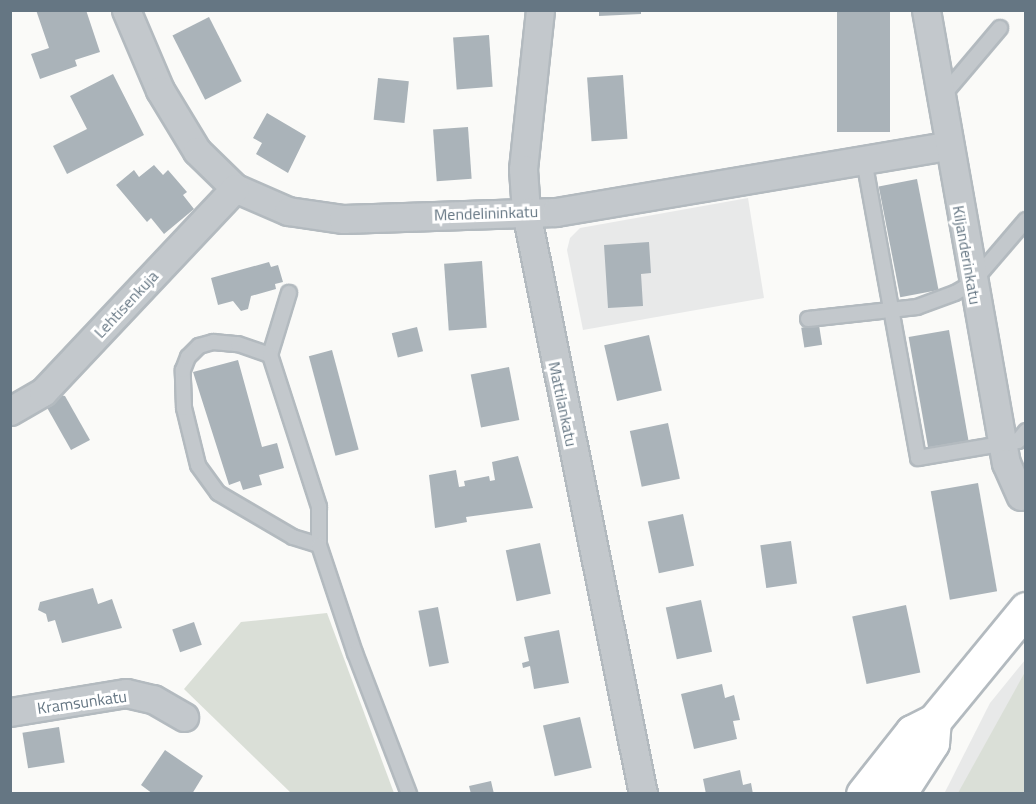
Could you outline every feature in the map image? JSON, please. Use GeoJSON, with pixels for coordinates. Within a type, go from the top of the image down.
{"type":"FeatureCollection","features":[{"type":"Feature","properties":{"kind":"main road"},"geometry":{"type":"LineString","coordinates":[[863,794],[912,732],[934,721],[1026,609]]}},
{"type":"Feature","properties":{"kind":"main road"},"geometry":{"type":"LineString","coordinates":[[899,794],[932,743],[934,721]]}},
{"type":"Feature","properties":{"kind":"street","name":"Mendelininkatu"},"geometry":{"type":"LineString","coordinates":[[126,10],[160,90],[197,151],[235,188],[288,211],[343,219],[556,212],[948,146]]}},
{"type":"Feature","properties":{"kind":"street","name":"Mattilankatu"},"geometry":{"type":"LineString","coordinates":[[540,10],[523,169],[526,212],[643,794]]}},
{"type":"Feature","properties":{"kind":"street","name":"Kiljanderinkatu"},"geometry":{"type":"LineString","coordinates":[[926,10],[972,283],[1014,437],[1006,463],[1021,496]]}},
{"type":"Feature","properties":{"kind":"street","name":"Lehtisenkuja"},"geometry":{"type":"LineString","coordinates":[[10,411],[43,392],[235,188]]}},
{"type":"Feature","properties":{"kind":"street","name":"Kramsunkatu"},"geometry":{"type":"LineString","coordinates":[[10,712],[126,693],[153,699],[184,717]]}},
{"type":"Feature","properties":{"kind":"lane"},"geometry":{"type":"LineString","coordinates":[[940,99],[1000,28]]}},
{"type":"Feature","properties":{"kind":"lane"},"geometry":{"type":"LineString","coordinates":[[864,160],[918,458],[1014,437]]}},
{"type":"Feature","properties":{"kind":"lane"},"geometry":{"type":"LineString","coordinates":[[808,319],[917,307],[972,283],[1026,220]]}},
{"type":"Feature","properties":{"kind":"lane"},"geometry":{"type":"LineString","coordinates":[[289,293],[270,356],[320,507],[319,545],[355,653],[409,794]]}},
{"type":"Feature","properties":{"kind":"lane"},"geometry":{"type":"LineString","coordinates":[[270,356],[238,344],[213,342],[199,346],[188,357],[183,370],[184,408],[198,465],[218,493],[293,537],[319,545]]}},
{"type":"Feature","properties":{"kind":"shaded area"},"geometry":{"type":"Polygon","coordinates":[[[748,198],[764,298],[583,330],[567,250],[570,238],[580,228],[748,198]]]}},
{"type":"Feature","properties":{"kind":"shaded area"},"geometry":{"type":"Polygon","coordinates":[[[327,613],[394,793],[291,793],[184,689],[241,622],[327,613]]]}},
{"type":"Feature","properties":{"kind":"shaded area"},"geometry":{"type":"Polygon","coordinates":[[[1025,660],[1025,793],[944,794],[990,703],[1025,660]]]}},
{"type":"Feature","properties":{"kind":"shaded area"},"geometry":{"type":"Polygon","coordinates":[[[1025,672],[1025,793],[958,793],[1025,672]]]}},
{"type":"Feature","properties":{"kind":"building"},"geometry":{"type":"Polygon","coordinates":[[[36,10],[86,10],[100,52],[75,60],[77,66],[40,79],[31,54],[49,48],[36,10]]]}},
{"type":"Feature","properties":{"kind":"building"},"geometry":{"type":"Polygon","coordinates":[[[599,10],[641,10],[641,14],[599,16],[599,10]]]}},
{"type":"Feature","properties":{"kind":"building"},"geometry":{"type":"Polygon","coordinates":[[[837,10],[890,10],[890,132],[837,132],[837,10]]]}},
{"type":"Feature","properties":{"kind":"building"},"geometry":{"type":"Polygon","coordinates":[[[209,17],[242,81],[205,100],[172,36],[209,17]]]}},
{"type":"Feature","properties":{"kind":"building"},"geometry":{"type":"Polygon","coordinates":[[[489,35],[493,87],[457,89],[453,38],[489,35]]]}},
{"type":"Feature","properties":{"kind":"building"},"geometry":{"type":"Polygon","coordinates":[[[113,74],[144,135],[67,174],[53,146],[87,129],[70,96],[113,74]]]}},
{"type":"Feature","properties":{"kind":"building"},"geometry":{"type":"Polygon","coordinates":[[[623,75],[627,139],[592,141],[587,78],[623,75]]]}},
{"type":"Feature","properties":{"kind":"building"},"geometry":{"type":"Polygon","coordinates":[[[378,78],[409,81],[404,123],[374,120],[378,78]]]}},
{"type":"Feature","properties":{"kind":"building"},"geometry":{"type":"Polygon","coordinates":[[[267,113],[306,136],[288,173],[256,154],[262,143],[253,138],[267,113]]]}},
{"type":"Feature","properties":{"kind":"building"},"geometry":{"type":"Polygon","coordinates":[[[468,127],[472,179],[437,181],[433,129],[468,127]]]}},
{"type":"Feature","properties":{"kind":"building"},"geometry":{"type":"Polygon","coordinates":[[[154,165],[163,175],[168,170],[187,192],[183,195],[194,209],[164,234],[151,218],[147,222],[116,185],[134,170],[139,177],[154,165]]]}},
{"type":"Feature","properties":{"kind":"building"},"geometry":{"type":"Polygon","coordinates":[[[917,179],[939,290],[900,297],[879,186],[917,179]]]}},
{"type":"Feature","properties":{"kind":"building"},"geometry":{"type":"Polygon","coordinates":[[[649,242],[651,273],[641,274],[643,306],[608,308],[604,245],[649,242]]]}},
{"type":"Feature","properties":{"kind":"building"},"geometry":{"type":"Polygon","coordinates":[[[482,261],[487,328],[449,330],[444,264],[482,261]]]}},
{"type":"Feature","properties":{"kind":"building"},"geometry":{"type":"Polygon","coordinates":[[[269,262],[271,267],[278,265],[283,282],[275,284],[276,289],[251,296],[248,309],[241,311],[233,301],[218,305],[211,278],[269,262]]]}},
{"type":"Feature","properties":{"kind":"building"},"geometry":{"type":"Polygon","coordinates":[[[819,325],[822,345],[804,348],[801,328],[819,325]]]}},
{"type":"Feature","properties":{"kind":"building"},"geometry":{"type":"Polygon","coordinates":[[[417,327],[423,351],[398,358],[392,333],[417,327]]]}},
{"type":"Feature","properties":{"kind":"building"},"geometry":{"type":"Polygon","coordinates":[[[949,330],[969,442],[928,449],[909,337],[949,330]]]}},
{"type":"Feature","properties":{"kind":"building"},"geometry":{"type":"Polygon","coordinates":[[[649,335],[662,391],[617,401],[604,345],[649,335]]]}},
{"type":"Feature","properties":{"kind":"building"},"geometry":{"type":"Polygon","coordinates":[[[332,350],[359,449],[335,456],[309,356],[332,350]]]}},
{"type":"Feature","properties":{"kind":"building"},"geometry":{"type":"Polygon","coordinates":[[[238,360],[262,447],[277,443],[284,468],[259,475],[262,485],[243,490],[240,481],[229,485],[193,372],[238,360]]]}},
{"type":"Feature","properties":{"kind":"building"},"geometry":{"type":"Polygon","coordinates":[[[509,367],[519,420],[481,427],[471,374],[509,367]]]}},
{"type":"Feature","properties":{"kind":"building"},"geometry":{"type":"Polygon","coordinates":[[[60,395],[65,396],[90,440],[71,450],[45,404],[60,395]]]}},
{"type":"Feature","properties":{"kind":"building"},"geometry":{"type":"Polygon","coordinates":[[[668,423],[680,479],[642,487],[630,431],[668,423]]]}},
{"type":"Feature","properties":{"kind":"building"},"geometry":{"type":"Polygon","coordinates":[[[518,456],[533,508],[466,517],[467,522],[435,528],[429,475],[456,470],[459,487],[465,486],[464,481],[489,476],[490,481],[495,480],[492,462],[518,456]]]}},
{"type":"Feature","properties":{"kind":"building"},"geometry":{"type":"Polygon","coordinates":[[[978,483],[997,591],[950,600],[931,491],[978,483]]]}},
{"type":"Feature","properties":{"kind":"building"},"geometry":{"type":"Polygon","coordinates":[[[683,514],[694,566],[659,573],[648,521],[683,514]]]}},
{"type":"Feature","properties":{"kind":"building"},"geometry":{"type":"Polygon","coordinates":[[[791,541],[797,584],[766,588],[760,545],[791,541]]]}},
{"type":"Feature","properties":{"kind":"building"},"geometry":{"type":"Polygon","coordinates":[[[540,543],[551,594],[517,601],[506,550],[540,543]]]}},
{"type":"Feature","properties":{"kind":"building"},"geometry":{"type":"Polygon","coordinates":[[[93,588],[98,604],[112,599],[122,628],[62,643],[55,620],[48,622],[46,614],[38,610],[40,602],[93,588]]]}},
{"type":"Feature","properties":{"kind":"building"},"geometry":{"type":"Polygon","coordinates":[[[701,600],[712,652],[677,659],[666,607],[701,600]]]}},
{"type":"Feature","properties":{"kind":"building"},"geometry":{"type":"Polygon","coordinates":[[[906,605],[920,672],[867,684],[852,616],[906,605]]]}},
{"type":"Feature","properties":{"kind":"building"},"geometry":{"type":"Polygon","coordinates":[[[438,607],[449,663],[429,667],[418,611],[438,607]]]}},
{"type":"Feature","properties":{"kind":"building"},"geometry":{"type":"Polygon","coordinates":[[[194,622],[202,645],[180,652],[172,629],[194,622]]]}},
{"type":"Feature","properties":{"kind":"building"},"geometry":{"type":"Polygon","coordinates":[[[559,630],[569,683],[534,689],[530,666],[523,668],[522,663],[529,661],[524,637],[559,630]]]}},
{"type":"Feature","properties":{"kind":"building"},"geometry":{"type":"Polygon","coordinates":[[[722,684],[725,698],[734,695],[740,720],[733,721],[737,739],[694,749],[681,694],[722,684]]]}},
{"type":"Feature","properties":{"kind":"building"},"geometry":{"type":"Polygon","coordinates":[[[580,717],[592,768],[555,776],[543,726],[580,717]]]}},
{"type":"Feature","properties":{"kind":"building"},"geometry":{"type":"Polygon","coordinates":[[[59,727],[65,763],[28,768],[22,733],[59,727]]]}},
{"type":"Feature","properties":{"kind":"building"},"geometry":{"type":"Polygon","coordinates":[[[165,750],[203,776],[192,794],[153,794],[141,785],[165,750]]]}},
{"type":"Feature","properties":{"kind":"building"},"geometry":{"type":"Polygon","coordinates":[[[740,770],[743,785],[751,783],[753,794],[706,794],[703,779],[740,770]]]}},
{"type":"Feature","properties":{"kind":"building"},"geometry":{"type":"Polygon","coordinates":[[[491,781],[494,794],[471,794],[469,786],[491,781]]]}}]}
